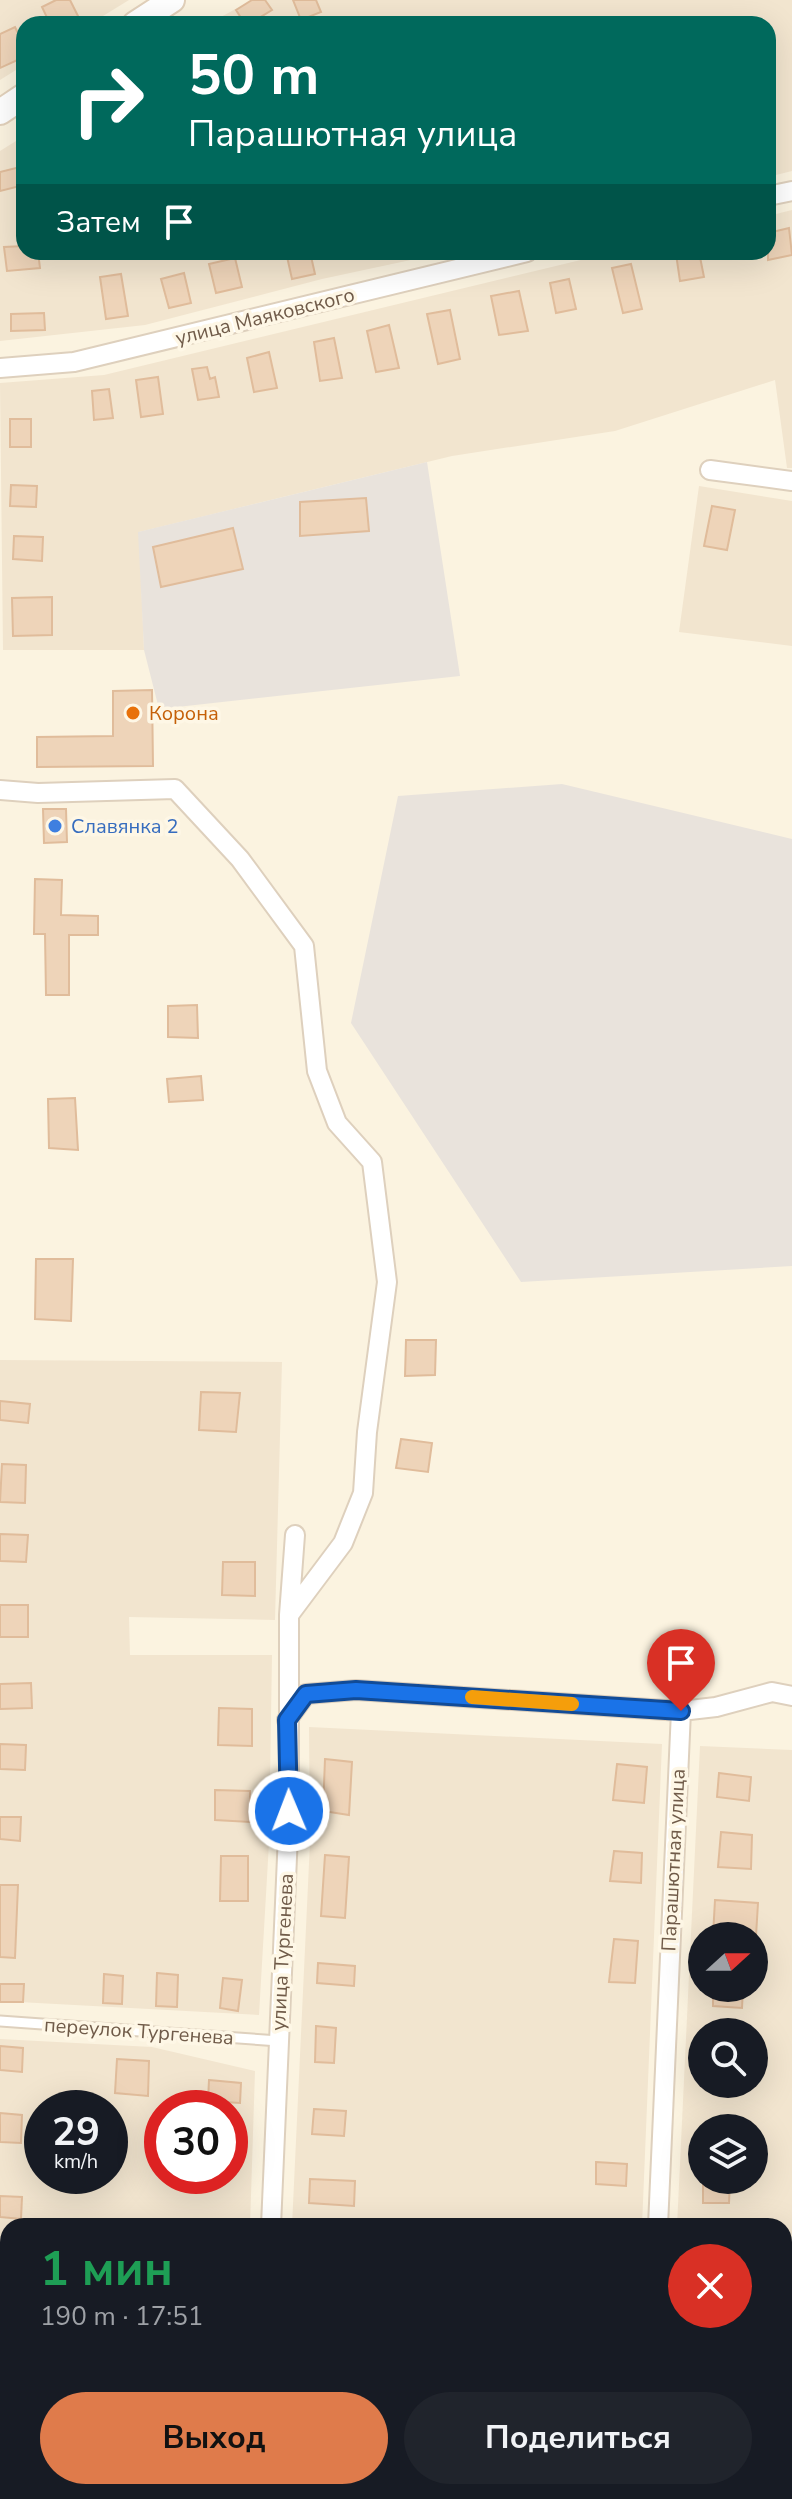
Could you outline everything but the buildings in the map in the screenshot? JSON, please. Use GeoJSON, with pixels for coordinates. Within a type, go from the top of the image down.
{"type":"FeatureCollection","features":[{"type":"Feature","properties":{"kind":"main road"},"geometry":{"type":"LineString","coordinates":[[147,16],[172,0]]}},
{"type":"Feature","properties":{"kind":"street","name":"улица Маяковского"},"geometry":{"type":"LineString","coordinates":[[0,368],[74,362],[494,260]]}},
{"type":"Feature","properties":{"kind":"street"},"geometry":{"type":"LineString","coordinates":[[710,470],[792,481]]}},
{"type":"Feature","properties":{"kind":"street"},"geometry":{"type":"LineString","coordinates":[[0,790],[38,793],[175,789],[240,859],[304,946],[317,1071],[337,1123],[372,1162],[387,1282],[367,1432],[363,1493],[343,1543],[289,1615]]}},
{"type":"Feature","properties":{"kind":"street","name":"улица Тургенева"},"geometry":{"type":"LineString","coordinates":[[271,2218],[289,1811],[289,1615],[295,1535]]}},
{"type":"Feature","properties":{"kind":"street"},"geometry":{"type":"LineString","coordinates":[[287,1720],[306,1694],[356,1690],[681,1711],[716,1707],[772,1692],[792,1696]]}},
{"type":"Feature","properties":{"kind":"street","name":"Парашютная улица"},"geometry":{"type":"LineString","coordinates":[[658,2218],[681,1711]]}},
{"type":"Feature","properties":{"kind":"lane","name":"переулок Тургенева"},"geometry":{"type":"LineString","coordinates":[[0,2021],[279,2041]]}},
{"type":"Feature","properties":{"kind":"shaded area"},"geometry":{"type":"Polygon","coordinates":[[[0,0],[129,0],[103,16],[16,16],[16,70],[0,80],[0,0]]]}},
{"type":"Feature","properties":{"kind":"shaded area"},"geometry":{"type":"Polygon","coordinates":[[[252,0],[792,0],[792,171],[776,175],[776,16],[223,16],[252,0]]]}},
{"type":"Feature","properties":{"kind":"shaded area"},"geometry":{"type":"Polygon","coordinates":[[[16,141],[16,260],[411,260],[322,279],[145,325],[0,341],[0,151],[16,141]]]}},
{"type":"Feature","properties":{"kind":"shaded area"},"geometry":{"type":"Polygon","coordinates":[[[792,210],[792,468],[787,468],[775,380],[615,431],[452,456],[139,532],[144,650],[3,650],[0,383],[104,375],[581,260],[776,260],[776,214],[792,210]]]}},
{"type":"Feature","properties":{"kind":"shaded area"},"geometry":{"type":"Polygon","coordinates":[[[427,462],[460,676],[159,709],[144,650],[138,532],[427,462]]]}},
{"type":"Feature","properties":{"kind":"shaded area"},"geometry":{"type":"Polygon","coordinates":[[[699,486],[792,501],[792,646],[679,632],[699,486]]]}},
{"type":"Feature","properties":{"kind":"shaded area"},"geometry":{"type":"Polygon","coordinates":[[[562,784],[792,839],[792,1266],[521,1282],[351,1023],[398,796],[562,784]]]}},
{"type":"Feature","properties":{"kind":"shaded area"},"geometry":{"type":"Polygon","coordinates":[[[0,1360],[282,1362],[275,1620],[129,1617],[130,1655],[272,1655],[269,1843],[259,2015],[0,2001],[0,1360]]]}},
{"type":"Feature","properties":{"kind":"shaded area"},"geometry":{"type":"Polygon","coordinates":[[[309,1727],[662,1744],[642,2218],[292,2218],[310,1842],[309,1727]]]}},
{"type":"Feature","properties":{"kind":"shaded area"},"geometry":{"type":"Polygon","coordinates":[[[700,1746],[792,1750],[792,2218],[677,2218],[688,1996],[688,2002],[768,2002],[768,1922],[692,1922],[700,1746]]]}},
{"type":"Feature","properties":{"kind":"shaded area"},"geometry":{"type":"Polygon","coordinates":[[[0,2039],[152,2047],[255,2071],[250,2218],[0,2218],[0,2039]]]}},
{"type":"Feature","properties":{"kind":"slow traffic"},"geometry":{"type":"LineString","coordinates":[[472,1697],[572,1704]]}},
{"type":"Feature","properties":{"kind":"place","name":"Корона"},"geometry":{"type":"Point","coordinates":[133,713]}},
{"type":"Feature","properties":{"kind":"place","name":"Славянка 2"},"geometry":{"type":"Point","coordinates":[55,826]}},
{"type":"Feature","properties":{"kind":"route"},"geometry":{"type":"LineString","coordinates":[[289,1811],[287,1720],[306,1694],[356,1690],[681,1711]]}}]}
